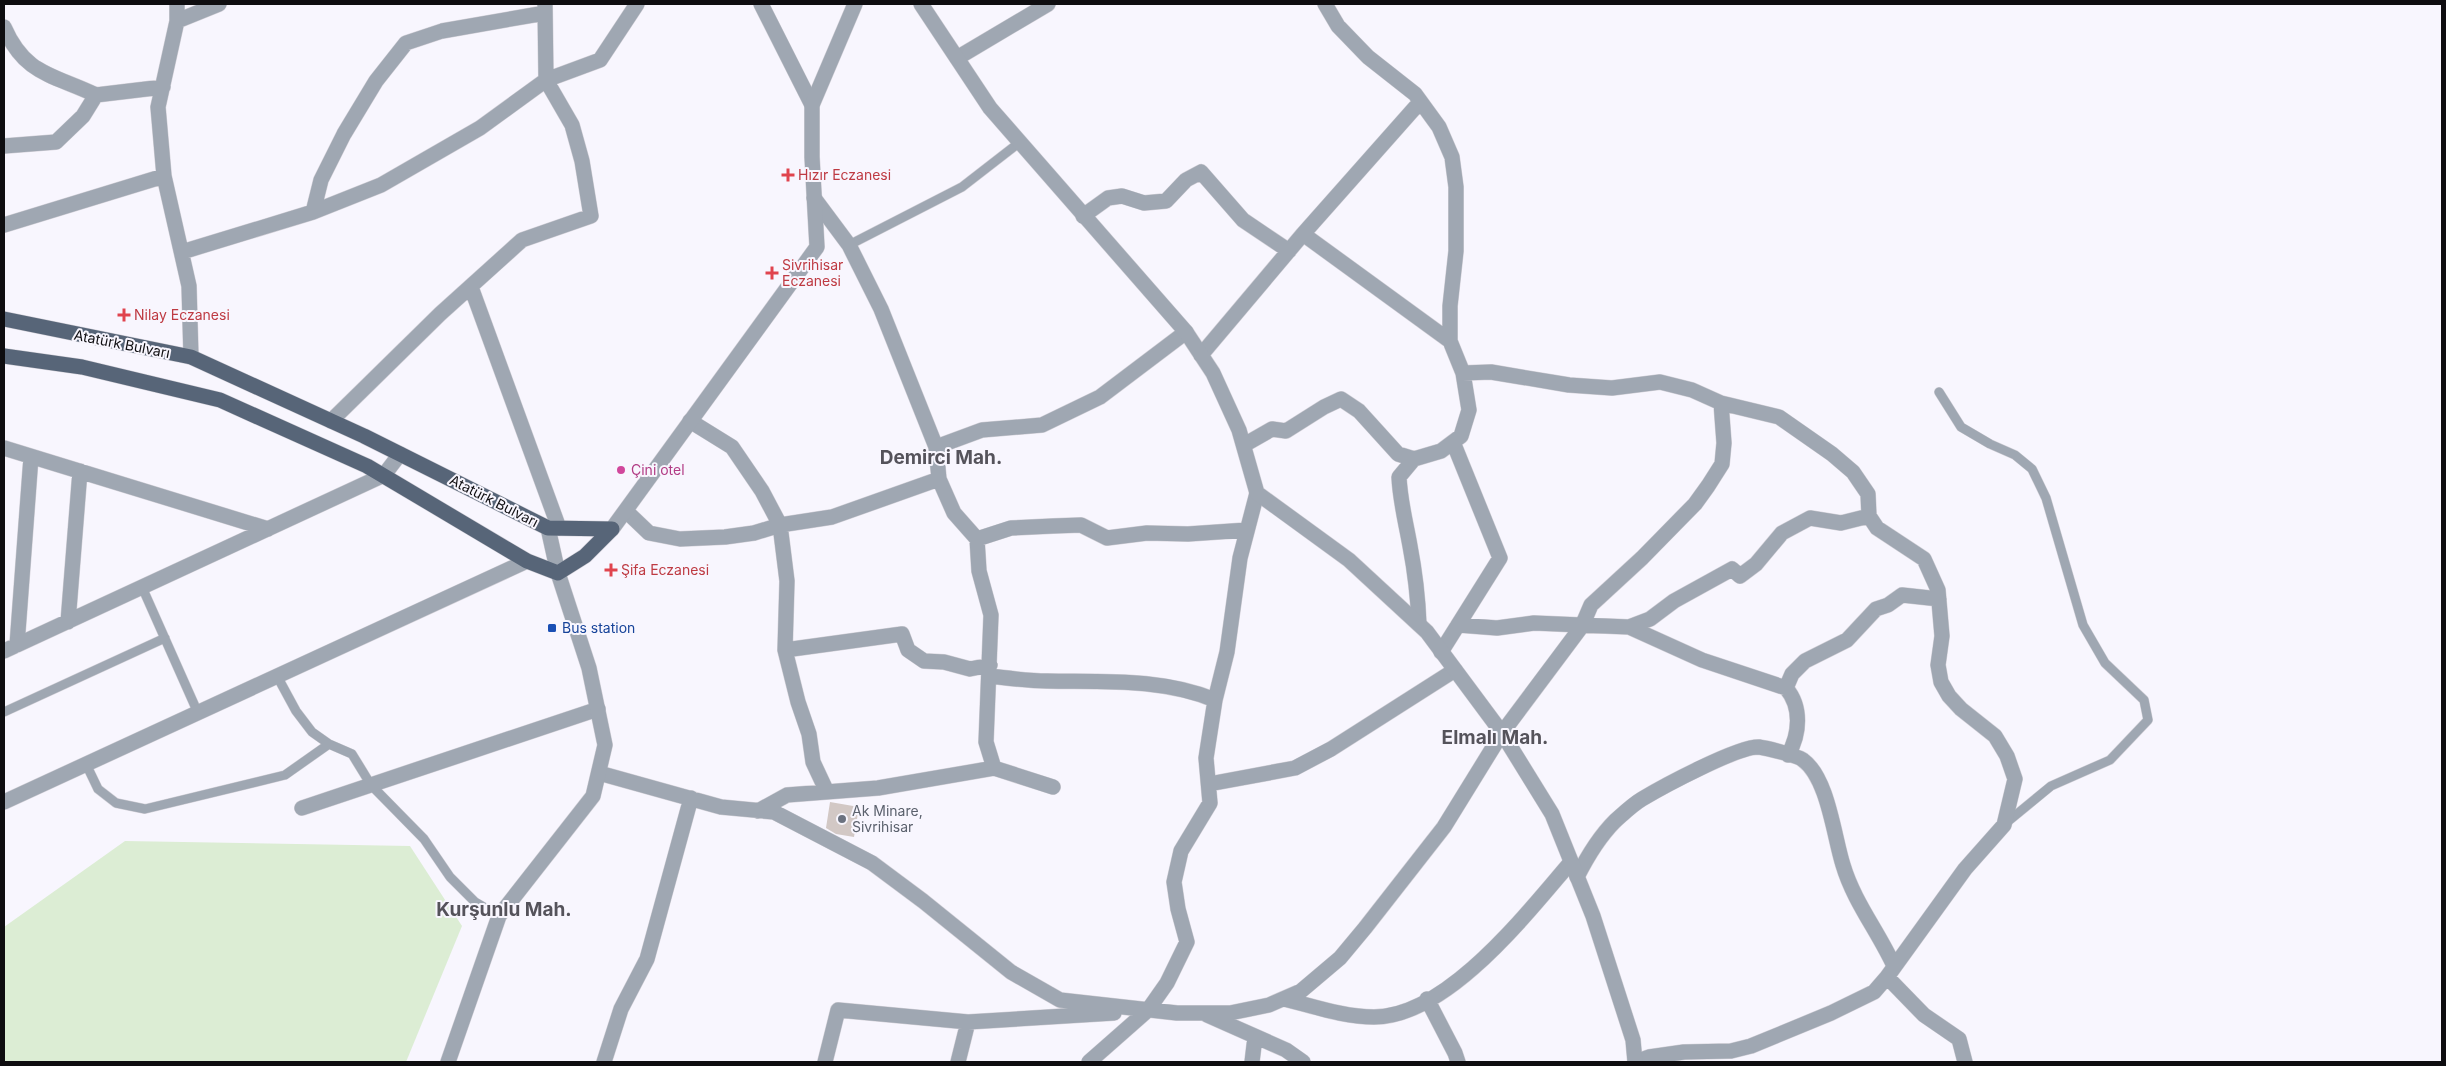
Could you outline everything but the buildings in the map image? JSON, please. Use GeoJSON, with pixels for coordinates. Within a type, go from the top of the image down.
{"type":"FeatureCollection","features":[{"type":"Feature","properties":{"kind":"main road","name":"Atatürk Bulvarı"},"geometry":{"type":"LineString","coordinates":[[4,319],[191,358],[331,421],[553,528],[612,529]]}},
{"type":"Feature","properties":{"kind":"main road"},"geometry":{"type":"LineString","coordinates":[[4,356],[82,367],[220,400],[367,466],[527,561],[558,573],[585,556],[612,529]]}},
{"type":"Feature","properties":{"kind":"street"},"geometry":{"type":"LineString","coordinates":[[177,4],[177,21],[158,108],[164,176],[189,286],[191,358]]}},
{"type":"Feature","properties":{"kind":"street"},"geometry":{"type":"LineString","coordinates":[[177,21],[219,4]]}},
{"type":"Feature","properties":{"kind":"street"},"geometry":{"type":"LineString","coordinates":[[182,252],[313,212],[381,185],[480,128],[546,80],[600,60],[637,4]]}},
{"type":"Feature","properties":{"kind":"street"},"geometry":{"type":"LineString","coordinates":[[761,4],[812,105]]}},
{"type":"Feature","properties":{"kind":"street"},"geometry":{"type":"LineString","coordinates":[[612,529],[818,248],[812,157],[812,105],[855,4]]}},
{"type":"Feature","properties":{"kind":"street"},"geometry":{"type":"LineString","coordinates":[[920,4],[990,108],[1186,332],[1201,355],[1240,430],[1257,493],[1232,602],[1227,652],[1215,700],[1206,758],[1210,803],[1181,851],[1174,882],[1178,909],[1187,942],[1167,983],[1148,1010],[1089,1062]]}},
{"type":"Feature","properties":{"kind":"street"},"geometry":{"type":"LineString","coordinates":[[957,58],[1048,4]]}},
{"type":"Feature","properties":{"kind":"street"},"geometry":{"type":"LineString","coordinates":[[1244,445],[1272,430],[1286,432],[1324,406],[1341,400],[1359,411],[1398,454],[1414,458],[1441,451],[1461,436],[1469,410],[1463,373],[1450,341],[1450,306],[1456,251],[1456,187],[1452,156],[1439,128],[1415,94],[1368,57],[1338,26],[1325,4]]}},
{"type":"Feature","properties":{"kind":"street"},"geometry":{"type":"LineString","coordinates":[[313,212],[321,180],[344,134],[376,81],[406,43],[442,32],[545,9],[546,80],[572,126],[582,161],[591,216],[522,240],[331,421]]}},
{"type":"Feature","properties":{"kind":"street"},"geometry":{"type":"LineString","coordinates":[[4,27],[24,61],[38,71],[96,95],[163,87]]}},
{"type":"Feature","properties":{"kind":"street"},"geometry":{"type":"LineString","coordinates":[[4,146],[56,142],[83,116],[96,95]]}},
{"type":"Feature","properties":{"kind":"street"},"geometry":{"type":"LineString","coordinates":[[1201,355],[1288,251],[1420,102]]}},
{"type":"Feature","properties":{"kind":"street"},"geometry":{"type":"LineString","coordinates":[[1083,216],[1108,198],[1122,196],[1144,203],[1166,201],[1186,180],[1200,172],[1242,220],[1288,251]]}},
{"type":"Feature","properties":{"kind":"street"},"geometry":{"type":"LineString","coordinates":[[4,225],[164,176]]}},
{"type":"Feature","properties":{"kind":"street"},"geometry":{"type":"LineString","coordinates":[[814,198],[849,245],[881,309],[936,447],[939,479],[954,513],[977,539],[979,571],[991,615],[986,742],[994,768]]}},
{"type":"Feature","properties":{"kind":"street"},"geometry":{"type":"LineString","coordinates":[[1303,234],[1450,341]]}},
{"type":"Feature","properties":{"kind":"street"},"geometry":{"type":"LineString","coordinates":[[448,1062],[499,916],[593,796],[605,745],[589,668],[558,573],[553,528],[471,287]]}},
{"type":"Feature","properties":{"kind":"street"},"geometry":{"type":"LineString","coordinates":[[936,447],[982,430],[1042,425],[1100,397],[1186,332]]}},
{"type":"Feature","properties":{"kind":"street"},"geometry":{"type":"LineString","coordinates":[[1257,493],[1349,560],[1419,624],[1502,733],[1552,814],[1592,916],[1633,1040],[1636,1062],[1649,1057],[1684,1052],[1731,1056],[1831,1013],[1874,992],[1965,870],[2004,825],[2015,779],[2007,756],[1995,736],[1961,709],[1949,696],[1941,682],[1938,665],[1942,636],[1938,590],[1924,559],[1877,528],[1869,516],[1868,494],[1853,472],[1832,454],[1779,417],[1721,403],[1692,390],[1660,382],[1612,388],[1569,385],[1491,372],[1463,373]]}},
{"type":"Feature","properties":{"kind":"street"},"geometry":{"type":"LineString","coordinates":[[598,773],[721,807],[774,812],[872,863],[923,901],[1011,972],[1060,1000],[1148,1010],[1201,1013],[1230,1013],[1269,1005],[1301,991],[1334,964],[1366,928],[1444,827],[1502,733],[1582,626],[1591,605],[1642,558],[1695,504],[1722,464],[1724,443],[1721,403]]}},
{"type":"Feature","properties":{"kind":"street"},"geometry":{"type":"LineString","coordinates":[[690,421],[732,448],[762,491],[780,525],[787,581],[786,650],[798,702],[809,734],[813,762],[827,792]]}},
{"type":"Feature","properties":{"kind":"street"},"geometry":{"type":"LineString","coordinates":[[1441,652],[1500,558],[1453,442]]}},
{"type":"Feature","properties":{"kind":"street"},"geometry":{"type":"LineString","coordinates":[[4,448],[268,529]]}},
{"type":"Feature","properties":{"kind":"street"},"geometry":{"type":"LineString","coordinates":[[10,648],[384,475],[400,454]]}},
{"type":"Feature","properties":{"kind":"street"},"geometry":{"type":"LineString","coordinates":[[10,648],[31,456]]}},
{"type":"Feature","properties":{"kind":"street"},"geometry":{"type":"LineString","coordinates":[[1414,458],[1399,477],[1402,512],[1410,545],[1418,598],[1419,624]]}},
{"type":"Feature","properties":{"kind":"street"},"geometry":{"type":"LineString","coordinates":[[68,622],[80,471]]}},
{"type":"Feature","properties":{"kind":"street"},"geometry":{"type":"LineString","coordinates":[[626,511],[649,533],[680,539],[735,536],[754,533],[780,525],[832,517],[939,479]]}},
{"type":"Feature","properties":{"kind":"street"},"geometry":{"type":"LineString","coordinates":[[1458,625],[1497,628],[1534,623],[1629,627],[1650,619],[1674,601],[1732,569],[1740,576],[1756,564],[1782,533],[1810,518],[1841,523],[1869,516]]}},
{"type":"Feature","properties":{"kind":"street"},"geometry":{"type":"LineString","coordinates":[[977,539],[1012,528],[1081,525],[1107,538],[1147,533],[1188,534],[1247,530]]}},
{"type":"Feature","properties":{"kind":"street"},"geometry":{"type":"LineString","coordinates":[[4,802],[527,561]]}},
{"type":"Feature","properties":{"kind":"street"},"geometry":{"type":"LineString","coordinates":[[1786,688],[1792,674],[1805,661],[1847,640],[1876,609],[1888,605],[1902,595],[1939,599]]}},
{"type":"Feature","properties":{"kind":"street"},"geometry":{"type":"LineString","coordinates":[[1629,627],[1702,660],[1786,688],[1795,699],[1798,732],[1788,755]]}},
{"type":"Feature","properties":{"kind":"street"},"geometry":{"type":"LineString","coordinates":[[786,650],[902,634],[908,650],[924,661],[944,662],[970,669],[1044,681],[1158,684],[1195,692],[1215,700]]}},
{"type":"Feature","properties":{"kind":"street"},"geometry":{"type":"LineString","coordinates":[[1208,784],[1295,768],[1331,749],[1454,670]]}},
{"type":"Feature","properties":{"kind":"street"},"geometry":{"type":"LineString","coordinates":[[302,808],[598,709]]}},
{"type":"Feature","properties":{"kind":"street"},"geometry":{"type":"LineString","coordinates":[[1577,877],[1591,851],[1614,822],[1640,800],[1688,774],[1733,754],[1759,747],[1803,759],[1822,784],[1849,882],[1858,904],[1881,937],[1891,971],[1924,1015],[1959,1038],[1965,1062]]}},
{"type":"Feature","properties":{"kind":"street"},"geometry":{"type":"LineString","coordinates":[[758,810],[787,795],[878,788],[994,768],[1053,787]]}},
{"type":"Feature","properties":{"kind":"street"},"geometry":{"type":"LineString","coordinates":[[604,1062],[621,1009],[647,959],[692,798]]}},
{"type":"Feature","properties":{"kind":"street"},"geometry":{"type":"LineString","coordinates":[[1284,998],[1343,1014],[1376,1017],[1411,1009],[1450,986],[1485,959],[1571,862]]}},
{"type":"Feature","properties":{"kind":"street"},"geometry":{"type":"LineString","coordinates":[[1428,999],[1458,1062]]}},
{"type":"Feature","properties":{"kind":"street"},"geometry":{"type":"LineString","coordinates":[[824,1062],[838,1010],[968,1022],[1067,1017],[1148,1010]]}},
{"type":"Feature","properties":{"kind":"street"},"geometry":{"type":"LineString","coordinates":[[1201,1013],[1286,1050],[1303,1062]]}},
{"type":"Feature","properties":{"kind":"street"},"geometry":{"type":"LineString","coordinates":[[958,1062],[968,1022]]}},
{"type":"Feature","properties":{"kind":"street"},"geometry":{"type":"LineString","coordinates":[[1252,1062],[1256,1037]]}},
{"type":"Feature","properties":{"kind":"lane"},"geometry":{"type":"LineString","coordinates":[[849,245],[962,187],[1020,142]]}},
{"type":"Feature","properties":{"kind":"lane"},"geometry":{"type":"LineString","coordinates":[[1939,392],[1961,426],[1990,444],[2016,455],[2032,469],[2046,498],[2083,625],[2105,662],[2144,700],[2148,720],[2110,760],[2051,786],[2004,825]]}},
{"type":"Feature","properties":{"kind":"lane"},"geometry":{"type":"LineString","coordinates":[[142,587],[198,713]]}},
{"type":"Feature","properties":{"kind":"lane"},"geometry":{"type":"LineString","coordinates":[[4,712],[165,638]]}},
{"type":"Feature","properties":{"kind":"lane"},"geometry":{"type":"LineString","coordinates":[[277,676],[296,711],[312,732],[329,744],[352,754],[371,785],[424,839],[450,877],[475,902],[499,916]]}},
{"type":"Feature","properties":{"kind":"lane"},"geometry":{"type":"LineString","coordinates":[[86,764],[98,789],[116,803],[144,808],[285,775],[329,744]]}},
{"type":"Feature","properties":{"kind":"green space"},"geometry":{"type":"Polygon","coordinates":[[[125,841],[410,846],[462,926],[406,1062],[4,1062],[4,927],[125,841]]]}},
{"type":"Feature","properties":{"kind":"place","name":"Hızır Eczanesi"},"geometry":{"type":"Point","coordinates":[788,175]}},
{"type":"Feature","properties":{"kind":"place","name":"Sivrihisar Eczanesi"},"geometry":{"type":"Point","coordinates":[772,273]}},
{"type":"Feature","properties":{"kind":"place","name":"Nilay Eczanesi"},"geometry":{"type":"Point","coordinates":[124,315]}},
{"type":"Feature","properties":{"kind":"place","name":"Çini otel"},"geometry":{"type":"Point","coordinates":[621,470]}},
{"type":"Feature","properties":{"kind":"place","name":"Şifa Eczanesi"},"geometry":{"type":"Point","coordinates":[611,570]}},
{"type":"Feature","properties":{"kind":"place","name":"Bus station"},"geometry":{"type":"Point","coordinates":[552,628]}},
{"type":"Feature","properties":{"kind":"place","name":"Ak Minare, Sivrihisar"},"geometry":{"type":"Point","coordinates":[842,819]}},
{"type":"Feature","properties":{"kind":"district","name":"Demirci Mah."},"geometry":{"type":"Point","coordinates":[941,457]}},
{"type":"Feature","properties":{"kind":"district","name":"Elmalı Mah."},"geometry":{"type":"Point","coordinates":[1495,737]}},
{"type":"Feature","properties":{"kind":"district","name":"Kurşunlu Mah."},"geometry":{"type":"Point","coordinates":[504,909]}}]}
